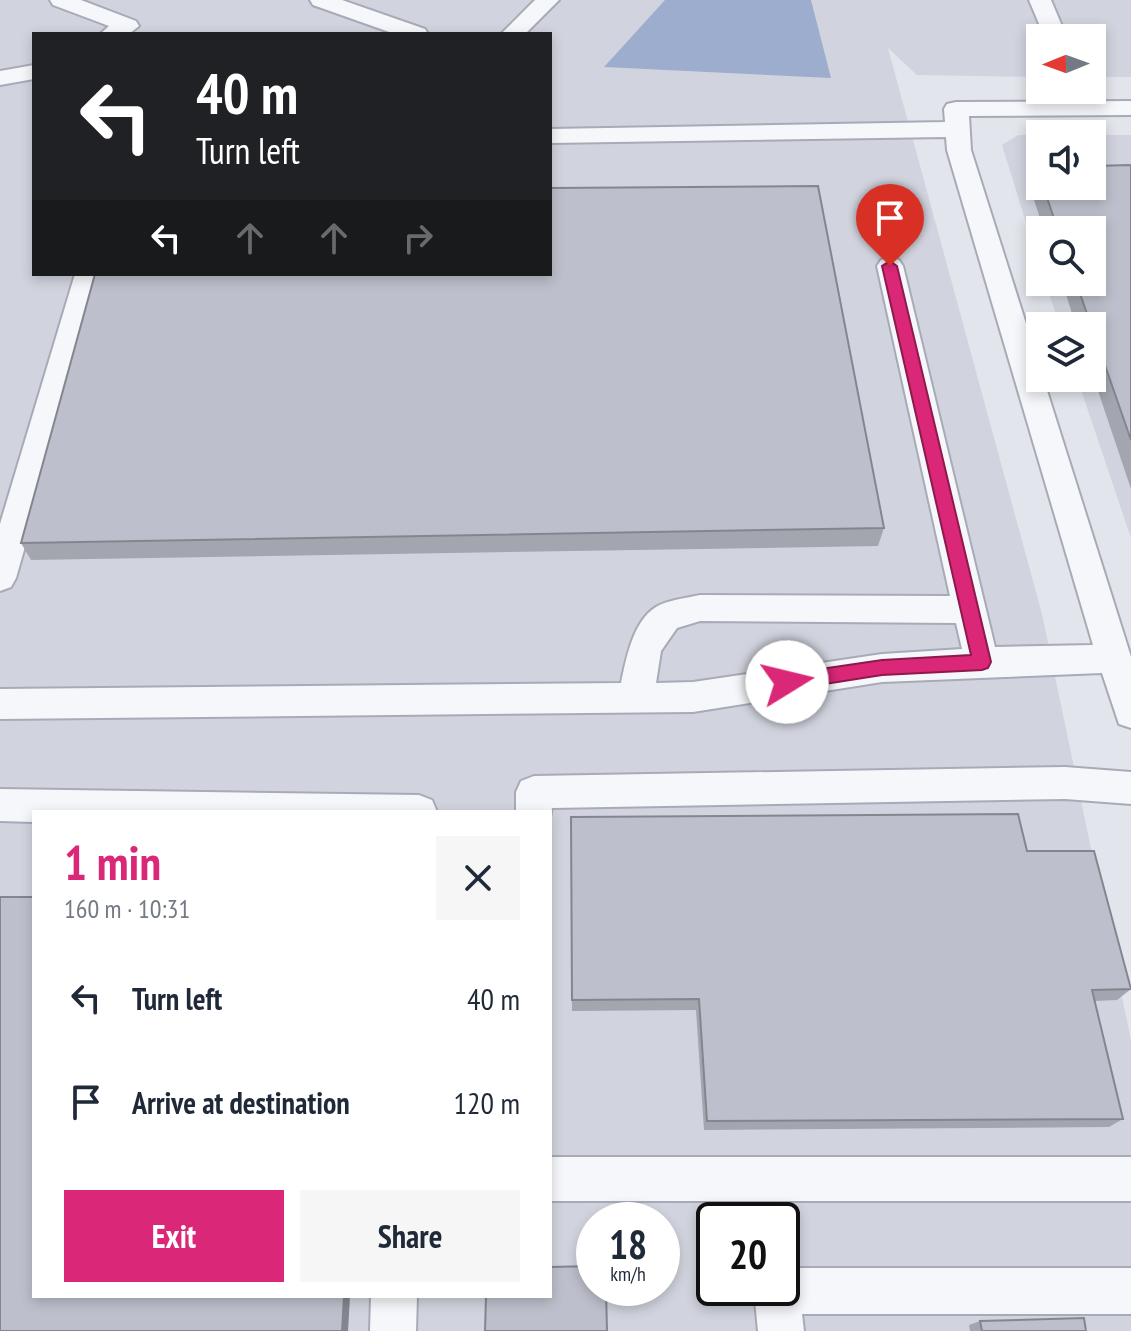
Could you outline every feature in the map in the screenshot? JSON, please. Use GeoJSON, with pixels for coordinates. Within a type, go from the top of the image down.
{"type":"FeatureCollection","features":[{"type":"Feature","properties":{"kind":"street"},"geometry":{"type":"LineString","coordinates":[[61,0],[128,26],[115,32]]}},
{"type":"Feature","properties":{"kind":"street"},"geometry":{"type":"LineString","coordinates":[[321,0],[411,32]]}},
{"type":"Feature","properties":{"kind":"street"},"geometry":{"type":"LineString","coordinates":[[514,32],[548,0]]}},
{"type":"Feature","properties":{"kind":"street"},"geometry":{"type":"LineString","coordinates":[[1040,0],[1050,24]]}},
{"type":"Feature","properties":{"kind":"street"},"geometry":{"type":"LineString","coordinates":[[0,78],[32,72]]}},
{"type":"Feature","properties":{"kind":"street"},"geometry":{"type":"LineString","coordinates":[[552,136],[956,119],[1050,104]]}},
{"type":"Feature","properties":{"kind":"street"},"geometry":{"type":"LineString","coordinates":[[1106,104],[1131,108]]}},
{"type":"Feature","properties":{"kind":"street"},"geometry":{"type":"LineString","coordinates":[[956,119],[959,150],[1131,713]]}},
{"type":"Feature","properties":{"kind":"street"},"geometry":{"type":"LineString","coordinates":[[890,266],[982,662]]}},
{"type":"Feature","properties":{"kind":"street"},"geometry":{"type":"LineString","coordinates":[[0,578],[88,276]]}},
{"type":"Feature","properties":{"kind":"street"},"geometry":{"type":"LineString","coordinates":[[636,697],[645,647],[666,617],[700,608],[969,610]]}},
{"type":"Feature","properties":{"kind":"street"},"geometry":{"type":"LineString","coordinates":[[0,704],[693,697],[882,668],[1115,659]]}},
{"type":"Feature","properties":{"kind":"street"},"geometry":{"type":"LineString","coordinates":[[534,810],[534,792],[1065,783],[1131,788]]}},
{"type":"Feature","properties":{"kind":"street"},"geometry":{"type":"LineString","coordinates":[[0,805],[299,810]]}},
{"type":"Feature","properties":{"kind":"street"},"geometry":{"type":"LineString","coordinates":[[552,1179],[1131,1179]]}},
{"type":"Feature","properties":{"kind":"street"},"geometry":{"type":"LineString","coordinates":[[781,1331],[777,1291],[1131,1291]]}},
{"type":"Feature","properties":{"kind":"street"},"geometry":{"type":"LineString","coordinates":[[393,1331],[394,1298]]}},
{"type":"Feature","properties":{"kind":"shaded area"},"geometry":{"type":"Polygon","coordinates":[[[0,0],[1131,0],[1131,77],[1106,77],[1106,24],[1026,24],[1026,77],[917,75],[888,48],[1042,614],[1131,1040],[1131,1331],[0,1331],[0,0]]]}},
{"type":"Feature","properties":{"kind":"shaded area"},"geometry":{"type":"Polygon","coordinates":[[[1018,135],[1026,135],[1026,200],[1106,200],[1106,135],[1131,135],[1131,538],[1082,392],[1106,392],[1106,312],[1055,312],[1050,296],[1106,296],[1106,216],[1026,216],[1026,223],[1002,145],[1018,135]]]}},
{"type":"Feature","properties":{"kind":"water"},"geometry":{"type":"Polygon","coordinates":[[[665,0],[811,0],[831,78],[604,67],[665,0]]]}},
{"type":"Feature","properties":{"kind":"building"},"geometry":{"type":"Polygon","coordinates":[[[1131,165],[1131,440],[1106,368],[1106,312],[1086,312],[1081,296],[1106,296],[1106,216],[1053,216],[1048,200],[1106,200],[1106,166],[1131,165]]]}},
{"type":"Feature","properties":{"kind":"building"},"geometry":{"type":"Polygon","coordinates":[[[818,186],[884,528],[21,543],[94,276],[552,276],[552,188],[818,186]]]}},
{"type":"Feature","properties":{"kind":"building"},"geometry":{"type":"Polygon","coordinates":[[[1018,814],[1027,851],[1094,851],[1131,989],[1092,990],[1123,1119],[707,1121],[699,999],[572,1000],[571,817],[1018,814]]]}},
{"type":"Feature","properties":{"kind":"building"},"geometry":{"type":"Polygon","coordinates":[[[0,897],[32,897],[32,1298],[344,1298],[342,1331],[0,1331],[0,897]]]}},
{"type":"Feature","properties":{"kind":"building"},"geometry":{"type":"Polygon","coordinates":[[[576,1266],[576,1306],[606,1306],[607,1331],[485,1331],[486,1298],[552,1298],[552,1267],[576,1266]]]}},
{"type":"Feature","properties":{"kind":"building"},"geometry":{"type":"Polygon","coordinates":[[[1084,1318],[1086,1331],[982,1331],[980,1321],[1084,1318]]]}},
{"type":"Feature","properties":{"kind":"route"},"geometry":{"type":"LineString","coordinates":[[787,682],[882,668],[982,662],[890,266]]}}]}
